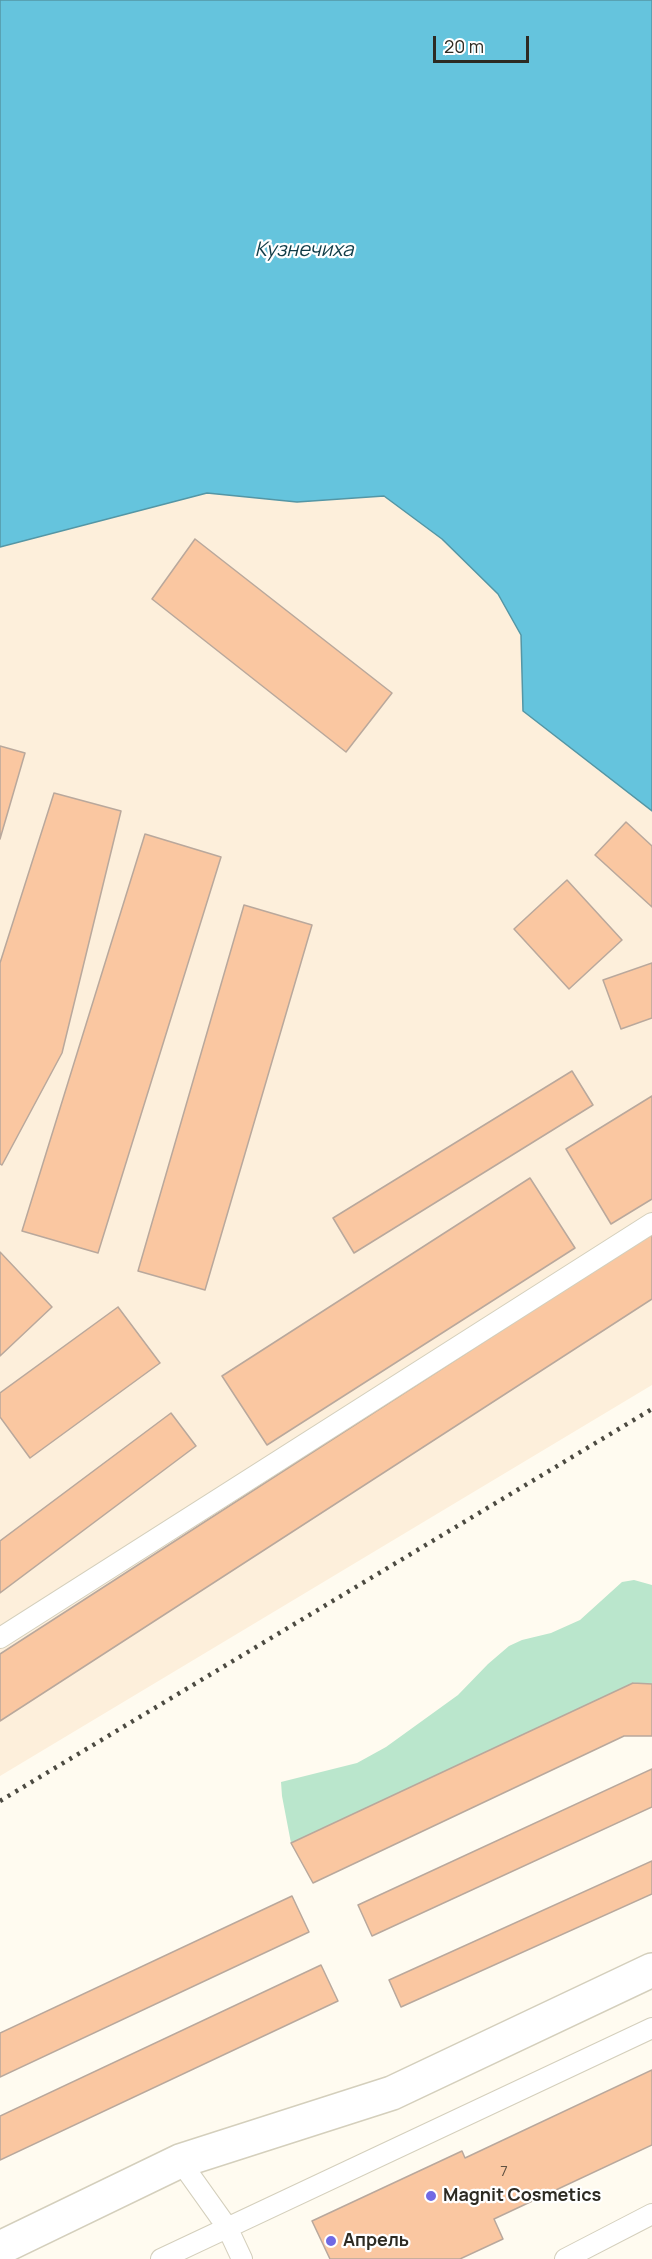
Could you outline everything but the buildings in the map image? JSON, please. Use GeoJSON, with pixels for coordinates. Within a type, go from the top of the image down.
{"type":"FeatureCollection","features":[{"type":"Feature","properties":{"kind":"street"},"geometry":{"type":"LineString","coordinates":[[0,2248],[180,2161],[392,2093],[652,1970]]}},
{"type":"Feature","properties":{"kind":"lane"},"geometry":{"type":"LineString","coordinates":[[0,1638],[652,1222]]}},
{"type":"Feature","properties":{"kind":"lane"},"geometry":{"type":"LineString","coordinates":[[161,2259],[652,2028]]}},
{"type":"Feature","properties":{"kind":"lane"},"geometry":{"type":"LineString","coordinates":[[180,2161],[227,2227],[242,2259]]}},
{"type":"Feature","properties":{"kind":"lane"},"geometry":{"type":"LineString","coordinates":[[565,2259],[652,2214]]}},
{"type":"Feature","properties":{"kind":"shaded area"},"geometry":{"type":"Polygon","coordinates":[[[207,493],[297,502],[384,496],[442,539],[498,594],[521,635],[524,711],[652,811],[652,1385],[0,1776],[0,547],[207,493]]]}},
{"type":"Feature","properties":{"kind":"green space"},"geometry":{"type":"Polygon","coordinates":[[[634,1580],[652,1585],[652,1684],[633,1683],[291,1843],[281,1782],[357,1763],[386,1747],[458,1695],[509,1646],[522,1640],[551,1633],[580,1620],[622,1582],[634,1580]]]}},
{"type":"Feature","properties":{"kind":"water","name":"Кузнечиха"},"geometry":{"type":"Polygon","coordinates":[[[0,0],[652,0],[652,811],[523,711],[521,635],[498,594],[442,539],[384,496],[297,502],[207,493],[0,547],[0,0]]]}},
{"type":"Feature","properties":{"kind":"railway"},"geometry":{"type":"LineString","coordinates":[[0,1801],[652,1409]]}},
{"type":"Feature","properties":{"kind":"place","name":"Magnit Cosmetics"},"geometry":{"type":"Point","coordinates":[431,2196]}},
{"type":"Feature","properties":{"kind":"place","name":"Апрель"},"geometry":{"type":"Point","coordinates":[331,2241]}}]}
